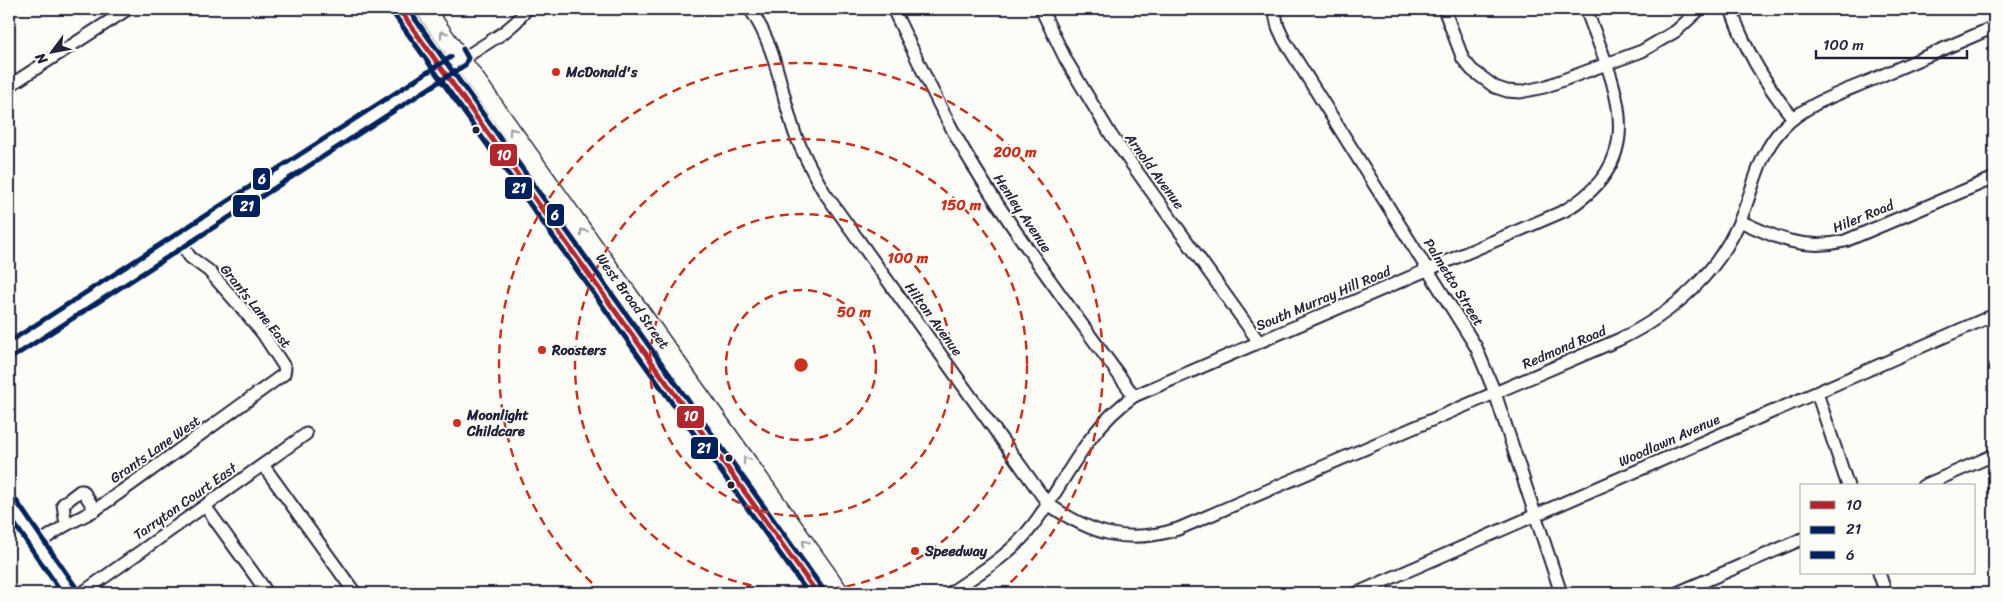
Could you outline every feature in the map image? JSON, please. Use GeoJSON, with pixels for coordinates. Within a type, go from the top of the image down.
{"type":"FeatureCollection","features":[{"type":"Feature","properties":{"kind":"main road","name":"West Broad Street"},"geometry":{"type":"LineString","coordinates":[[399,9],[817,593]]}},
{"type":"Feature","properties":{"kind":"main road","name":"West Broad Street"},"geometry":{"type":"LineString","coordinates":[[426,9],[840,593]]}},
{"type":"Feature","properties":{"kind":"main road"},"geometry":{"type":"LineString","coordinates":[[571,250],[581,252],[612,287],[645,333],[662,342]]}},
{"type":"Feature","properties":{"kind":"main road"},"geometry":{"type":"LineString","coordinates":[[643,352],[650,352],[658,356],[695,404],[709,418],[719,422]]}},
{"type":"Feature","properties":{"kind":"street"},"geometry":{"type":"LineString","coordinates":[[9,86],[128,9]]}},
{"type":"Feature","properties":{"kind":"street"},"geometry":{"type":"LineString","coordinates":[[9,351],[503,33],[528,9]]}},
{"type":"Feature","properties":{"kind":"street","name":"Hilton Avenue"},"geometry":{"type":"LineString","coordinates":[[750,9],[772,51],[795,133],[802,152],[820,185],[1048,504]]}},
{"type":"Feature","properties":{"kind":"street","name":"Henley Avenue"},"geometry":{"type":"LineString","coordinates":[[893,9],[948,122],[971,162],[1013,226],[1134,396]]}},
{"type":"Feature","properties":{"kind":"street","name":"Arnold Avenue"},"geometry":{"type":"LineString","coordinates":[[1041,9],[1066,60],[1111,135],[1259,342]]}},
{"type":"Feature","properties":{"kind":"street","name":"Palmetto Street"},"geometry":{"type":"LineString","coordinates":[[1274,9],[1284,40],[1429,269],[1476,347],[1495,393],[1561,593]]}},
{"type":"Feature","properties":{"kind":"street"},"geometry":{"type":"LineString","coordinates":[[1444,9],[1463,59],[1483,80],[1501,89],[1520,92],[1544,87],[1606,66],[1642,51],[1662,41],[1700,9]]}},
{"type":"Feature","properties":{"kind":"street","name":"South Murray Hill Road"},"geometry":{"type":"LineString","coordinates":[[950,593],[988,567],[1019,542],[1048,504],[1083,447],[1096,430],[1134,396],[1564,211],[1584,198],[1602,180],[1614,159],[1620,135],[1619,106],[1615,87],[1586,9]]}},
{"type":"Feature","properties":{"kind":"street"},"geometry":{"type":"LineString","coordinates":[[1731,9],[1754,64],[1766,84],[1793,118]]}},
{"type":"Feature","properties":{"kind":"street","name":"Redmond Road"},"geometry":{"type":"LineString","coordinates":[[1048,504],[1078,524],[1110,534],[1134,537],[1166,533],[1618,340],[1661,316],[1676,305],[1706,275],[1721,254],[1740,221],[1766,150],[1771,141],[1793,118],[1855,87],[1994,27]]}},
{"type":"Feature","properties":{"kind":"street","name":"Hiler Road"},"geometry":{"type":"LineString","coordinates":[[1740,221],[1773,237],[1809,245],[1826,246],[1845,241],[1994,178]]}},
{"type":"Feature","properties":{"kind":"street","name":"Grants Lane East"},"geometry":{"type":"LineString","coordinates":[[179,240],[190,257],[209,271],[246,313],[267,340],[285,371]]}},
{"type":"Feature","properties":{"kind":"street","name":"Woodlawn Avenue"},"geometry":{"type":"LineString","coordinates":[[1357,593],[1994,315]]}},
{"type":"Feature","properties":{"kind":"street","name":"Grants Lane West"},"geometry":{"type":"LineString","coordinates":[[37,544],[66,525],[95,510],[254,397],[282,376],[285,371]]}},
{"type":"Feature","properties":{"kind":"street"},"geometry":{"type":"LineString","coordinates":[[1817,393],[1847,484]]}},
{"type":"Feature","properties":{"kind":"street","name":"Tarryton Court East"},"geometry":{"type":"LineString","coordinates":[[82,593],[306,434]]}},
{"type":"Feature","properties":{"kind":"street"},"geometry":{"type":"LineString","coordinates":[[1928,484],[1994,455]]}},
{"type":"Feature","properties":{"kind":"street"},"geometry":{"type":"LineString","coordinates":[[263,465],[355,593]]}},
{"type":"Feature","properties":{"kind":"street"},"geometry":{"type":"LineString","coordinates":[[66,525],[63,504],[80,491],[84,491],[95,510]]}},
{"type":"Feature","properties":{"kind":"street"},"geometry":{"type":"LineString","coordinates":[[205,506],[264,588],[258,593]]}},
{"type":"Feature","properties":{"kind":"street"},"geometry":{"type":"LineString","coordinates":[[11,512],[37,544],[71,593]]}},
{"type":"Feature","properties":{"kind":"street"},"geometry":{"type":"LineString","coordinates":[[1677,593],[1800,540]]}},
{"type":"Feature","properties":{"kind":"street"},"geometry":{"type":"LineString","coordinates":[[1879,574],[1886,593]]}},
{"type":"Feature","properties":{"kind":"transit line","name":"10"},"geometry":{"type":"LineString","coordinates":[[399,9],[817,593]]}},
{"type":"Feature","properties":{"kind":"transit line","name":"6"},"geometry":{"type":"LineString","coordinates":[[408,9],[823,589]]}},
{"type":"Feature","properties":{"kind":"transit line","name":"21"},"geometry":{"type":"LineString","coordinates":[[393,13],[808,593]]}},
{"type":"Feature","properties":{"kind":"transit line","name":"21"},"geometry":{"type":"LineString","coordinates":[[13,357],[465,65],[468,58],[463,49]]}},
{"type":"Feature","properties":{"kind":"transit line","name":"6"},"geometry":{"type":"LineString","coordinates":[[9,342],[451,57]]}},
{"type":"Feature","properties":{"kind":"transit line","name":"6"},"geometry":{"type":"LineString","coordinates":[[15,499],[77,589]]}},
{"type":"Feature","properties":{"kind":"transit line","name":"21"},"geometry":{"type":"LineString","coordinates":[[9,516],[62,593]]}},
{"type":"Feature","properties":{"kind":"place","name":"McDonald's"},"geometry":{"type":"Point","coordinates":[556,72]}},
{"type":"Feature","properties":{"kind":"place","name":"Roosters"},"geometry":{"type":"Point","coordinates":[542,350]}},
{"type":"Feature","properties":{"kind":"place","name":"Moonlight Childcare"},"geometry":{"type":"Point","coordinates":[457,423]}},
{"type":"Feature","properties":{"kind":"place","name":"Speedway"},"geometry":{"type":"Point","coordinates":[915,551]}}]}
